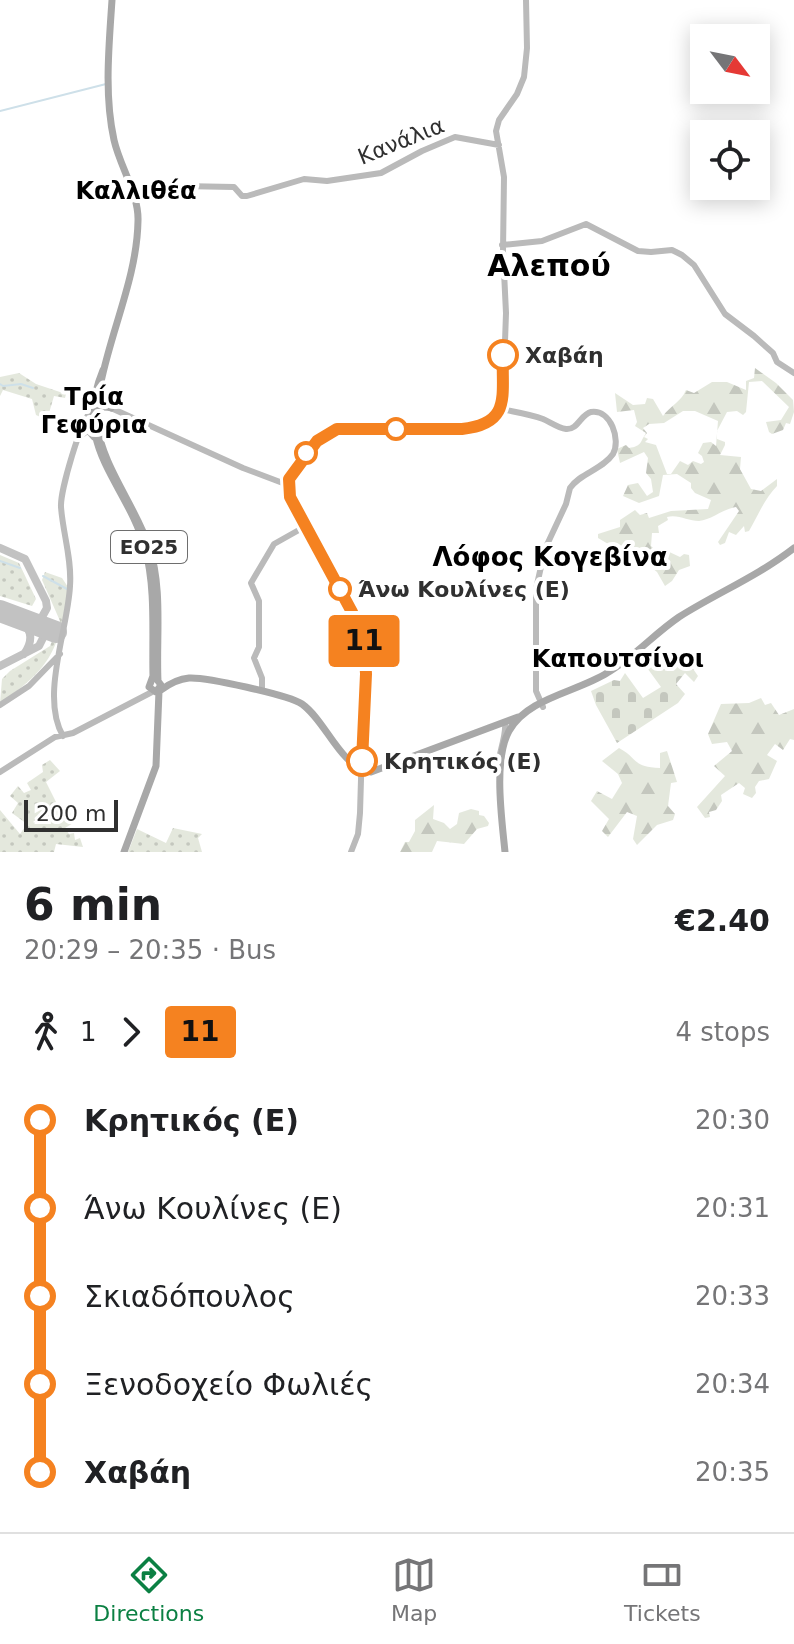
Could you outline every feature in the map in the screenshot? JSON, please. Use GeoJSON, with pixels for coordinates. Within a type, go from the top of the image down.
{"type":"FeatureCollection","features":[{"type":"Feature","properties":{"kind":"main road","name":"ΕΟ25"},"geometry":{"type":"LineString","coordinates":[[112,0],[109,84],[114,139],[134,197],[138,221],[133,262],[98,394],[95,439],[145,549],[155,687]]}},
{"type":"Feature","properties":{"kind":"main road"},"geometry":{"type":"LineString","coordinates":[[351,852],[359,830],[366,674],[364,640],[290,497],[288,485],[292,472],[310,448],[333,430],[465,429],[488,423],[501,409],[506,313],[502,245],[504,177],[498,123],[517,94],[525,70],[526,0]]}},
{"type":"Feature","properties":{"kind":"main road","name":"Κανάλια"},"geometry":{"type":"LineString","coordinates":[[134,197],[149,199],[185,186],[234,187],[242,196],[247,196],[304,179],[327,181],[381,173],[455,137],[499,145]]}},
{"type":"Feature","properties":{"kind":"main road"},"geometry":{"type":"LineString","coordinates":[[502,245],[542,241],[586,224],[638,251],[676,251],[694,264],[725,314],[759,340],[773,353],[777,362],[794,373]]}},
{"type":"Feature","properties":{"kind":"main road","name":"ΕΟ25"},"geometry":{"type":"LineString","coordinates":[[103,370],[96,412],[103,447],[145,535],[152,557],[155,687],[152,763],[122,852]]}},
{"type":"Feature","properties":{"kind":"main road"},"geometry":{"type":"LineString","coordinates":[[98,394],[102,403],[114,410],[288,485]]}},
{"type":"Feature","properties":{"kind":"main road"},"geometry":{"type":"LineString","coordinates":[[501,409],[541,418],[566,429],[595,412],[610,422],[615,437],[616,448],[609,459],[571,486],[544,552],[535,595],[536,691],[542,706]]}},
{"type":"Feature","properties":{"kind":"main road"},"geometry":{"type":"LineString","coordinates":[[63,736],[56,716],[55,691],[71,567],[61,501],[80,437],[96,412],[114,410]]}},
{"type":"Feature","properties":{"kind":"main road"},"geometry":{"type":"LineString","coordinates":[[80,437],[89,430],[95,439]]}},
{"type":"Feature","properties":{"kind":"main road"},"geometry":{"type":"LineString","coordinates":[[262,690],[262,678],[254,658],[259,647],[259,599],[251,582],[274,544],[306,526]]}},
{"type":"Feature","properties":{"kind":"main road"},"geometry":{"type":"LineString","coordinates":[[362,774],[505,722],[608,673],[679,617],[794,551]]}},
{"type":"Feature","properties":{"kind":"main road"},"geometry":{"type":"LineString","coordinates":[[506,740],[522,720],[542,706],[617,675],[673,627],[770,571],[794,551]]}},
{"type":"Feature","properties":{"kind":"main road"},"geometry":{"type":"LineString","coordinates":[[48,665],[65,625]]}},
{"type":"Feature","properties":{"kind":"main road"},"geometry":{"type":"LineString","coordinates":[[0,705],[31,684],[60,654]]}},
{"type":"Feature","properties":{"kind":"main road"},"geometry":{"type":"LineString","coordinates":[[48,665],[58,668]]}},
{"type":"Feature","properties":{"kind":"main road"},"geometry":{"type":"LineString","coordinates":[[0,772],[55,737],[63,736],[143,697],[155,687],[194,678],[262,690],[302,704],[362,774]]}},
{"type":"Feature","properties":{"kind":"main road"},"geometry":{"type":"LineString","coordinates":[[505,852],[502,758],[509,730],[524,714]]}},
{"type":"Feature","properties":{"kind":"main road"},"geometry":{"type":"LineString","coordinates":[[501,796],[497,767],[505,722]]}},
{"type":"Feature","properties":{"kind":"green space"},"geometry":{"type":"Polygon","coordinates":[[[755,368],[793,400],[794,412],[790,424],[786,423],[783,430],[772,434],[766,422],[781,420],[789,407],[762,381],[749,382],[746,412],[743,415],[737,411],[727,412],[717,431],[718,421],[695,411],[683,411],[664,423],[649,424],[643,428],[647,433],[644,437],[648,439],[645,442],[656,445],[667,474],[671,474],[680,461],[688,465],[693,461],[704,462],[698,453],[703,443],[711,442],[716,446],[717,434],[717,439],[725,442],[720,455],[741,457],[740,469],[751,489],[761,491],[777,479],[777,486],[749,531],[745,532],[744,526],[736,535],[729,532],[725,543],[720,545],[718,542],[739,511],[736,507],[699,521],[667,517],[668,520],[658,526],[659,533],[652,533],[651,546],[659,554],[663,549],[680,557],[689,555],[690,566],[679,570],[665,586],[657,572],[647,564],[638,567],[620,556],[620,551],[598,538],[598,534],[620,527],[620,520],[635,510],[640,515],[647,513],[649,518],[671,511],[708,509],[711,500],[695,493],[691,483],[677,474],[663,475],[659,496],[639,503],[623,496],[628,485],[638,483],[647,496],[653,492],[651,479],[646,473],[648,458],[644,452],[620,463],[617,449],[626,445],[629,448],[636,446],[646,433],[635,426],[634,410],[617,412],[615,393],[633,405],[645,404],[647,398],[653,399],[663,416],[686,390],[694,393],[712,382],[727,382],[746,390],[746,381],[754,378],[755,368]]]}},
{"type":"Feature","properties":{"kind":"green space"},"geometry":{"type":"Polygon","coordinates":[[[19,373],[36,384],[66,394],[65,398],[54,396],[47,420],[36,415],[32,399],[3,390],[0,396],[0,377],[19,373]]]}},
{"type":"Feature","properties":{"kind":"green space"},"geometry":{"type":"Polygon","coordinates":[[[0,555],[19,563],[36,599],[32,606],[0,596],[0,555]]]}},
{"type":"Feature","properties":{"kind":"green space"},"geometry":{"type":"Polygon","coordinates":[[[45,572],[62,578],[68,587],[57,641],[31,679],[0,703],[2,679],[50,646],[60,621],[42,580],[45,572]]]}},
{"type":"Feature","properties":{"kind":"green space"},"geometry":{"type":"Polygon","coordinates":[[[673,649],[698,676],[694,682],[685,673],[676,684],[685,694],[678,703],[617,743],[591,691],[614,680],[620,681],[625,673],[643,698],[661,687],[645,665],[673,649]]]}},
{"type":"Feature","properties":{"kind":"green space"},"geometry":{"type":"Polygon","coordinates":[[[761,698],[765,705],[771,703],[779,715],[794,709],[794,740],[790,739],[783,750],[775,744],[767,755],[777,761],[769,779],[759,781],[752,798],[743,794],[745,788],[739,783],[721,795],[722,801],[716,810],[709,812],[710,817],[705,818],[697,807],[725,776],[714,766],[732,751],[727,742],[712,744],[708,734],[721,704],[749,703],[761,698]]]}},
{"type":"Feature","properties":{"kind":"green space"},"geometry":{"type":"Polygon","coordinates":[[[619,748],[640,764],[660,768],[660,753],[667,751],[677,782],[671,783],[668,806],[675,814],[673,820],[657,825],[637,845],[633,839],[637,816],[627,812],[608,837],[602,831],[609,819],[591,801],[597,791],[612,799],[622,783],[618,774],[602,761],[619,748]]]}},
{"type":"Feature","properties":{"kind":"green space"},"geometry":{"type":"Polygon","coordinates":[[[50,760],[60,771],[46,782],[60,810],[67,806],[75,822],[65,828],[69,834],[74,833],[75,840],[80,838],[83,847],[56,844],[54,852],[0,852],[0,810],[20,834],[27,824],[12,813],[18,803],[10,796],[18,786],[24,793],[31,790],[27,783],[43,772],[42,765],[50,760]]]}},
{"type":"Feature","properties":{"kind":"green space"},"geometry":{"type":"Polygon","coordinates":[[[434,805],[433,819],[450,829],[457,824],[459,813],[471,809],[484,816],[488,826],[477,829],[464,844],[437,841],[432,852],[400,852],[415,831],[415,820],[434,805]]]}},
{"type":"Feature","properties":{"kind":"green space"},"geometry":{"type":"Polygon","coordinates":[[[173,828],[202,834],[198,838],[202,852],[128,852],[137,829],[166,843],[173,828]]]}},
{"type":"Feature","properties":{"kind":"waterway"},"geometry":{"type":"LineString","coordinates":[[0,111],[106,84]]}},
{"type":"Feature","properties":{"kind":"waterway"},"geometry":{"type":"LineString","coordinates":[[0,384],[21,384],[33,388]]}},
{"type":"Feature","properties":{"kind":"waterway"},"geometry":{"type":"LineString","coordinates":[[0,561],[20,568]]}},
{"type":"Feature","properties":{"kind":"waterway"},"geometry":{"type":"LineString","coordinates":[[43,576],[67,589]]}},
{"type":"Feature","properties":{"kind":"taxiway"},"geometry":{"type":"LineString","coordinates":[[0,548],[25,559],[46,601],[47,608],[42,617],[32,622],[24,620]]}},
{"type":"Feature","properties":{"kind":"taxiway"},"geometry":{"type":"LineString","coordinates":[[16,617],[30,633],[30,643],[24,654]]}},
{"type":"Feature","properties":{"kind":"taxiway"},"geometry":{"type":"LineString","coordinates":[[0,666],[39,646],[43,638]]}},
{"type":"Feature","properties":{"kind":"runway"},"geometry":{"type":"LineString","coordinates":[[0,611],[56,632]]}},
{"type":"Feature","properties":{"kind":"bus line","name":"11"},"geometry":{"type":"LineString","coordinates":[[362,761],[366,674],[364,640],[290,497],[289,479],[317,441],[337,429],[462,429],[490,421],[503,404],[503,355]]}},
{"type":"Feature","properties":{"kind":"place","name":"Χαβάη"},"geometry":{"type":"Point","coordinates":[503,355]}},
{"type":"Feature","properties":{"kind":"place","name":"Άνω Κουλίνες (E)"},"geometry":{"type":"Point","coordinates":[340,589]}},
{"type":"Feature","properties":{"kind":"place","name":"Κρητικός (E)"},"geometry":{"type":"Point","coordinates":[362,761]}},
{"type":"Feature","properties":{"kind":"district","name":"Καλλιθέα"},"geometry":{"type":"Point","coordinates":[136,191]}},
{"type":"Feature","properties":{"kind":"district","name":"Αλεπού"},"geometry":{"type":"Point","coordinates":[549,265]}},
{"type":"Feature","properties":{"kind":"district","name":"Τρία Γεφύρια"},"geometry":{"type":"Point","coordinates":[94,411]}},
{"type":"Feature","properties":{"kind":"district","name":"Λόφος Κογεβίνα"},"geometry":{"type":"Point","coordinates":[550,557]}},
{"type":"Feature","properties":{"kind":"district","name":"Καπουτσίνοι"},"geometry":{"type":"Point","coordinates":[618,659]}}]}
